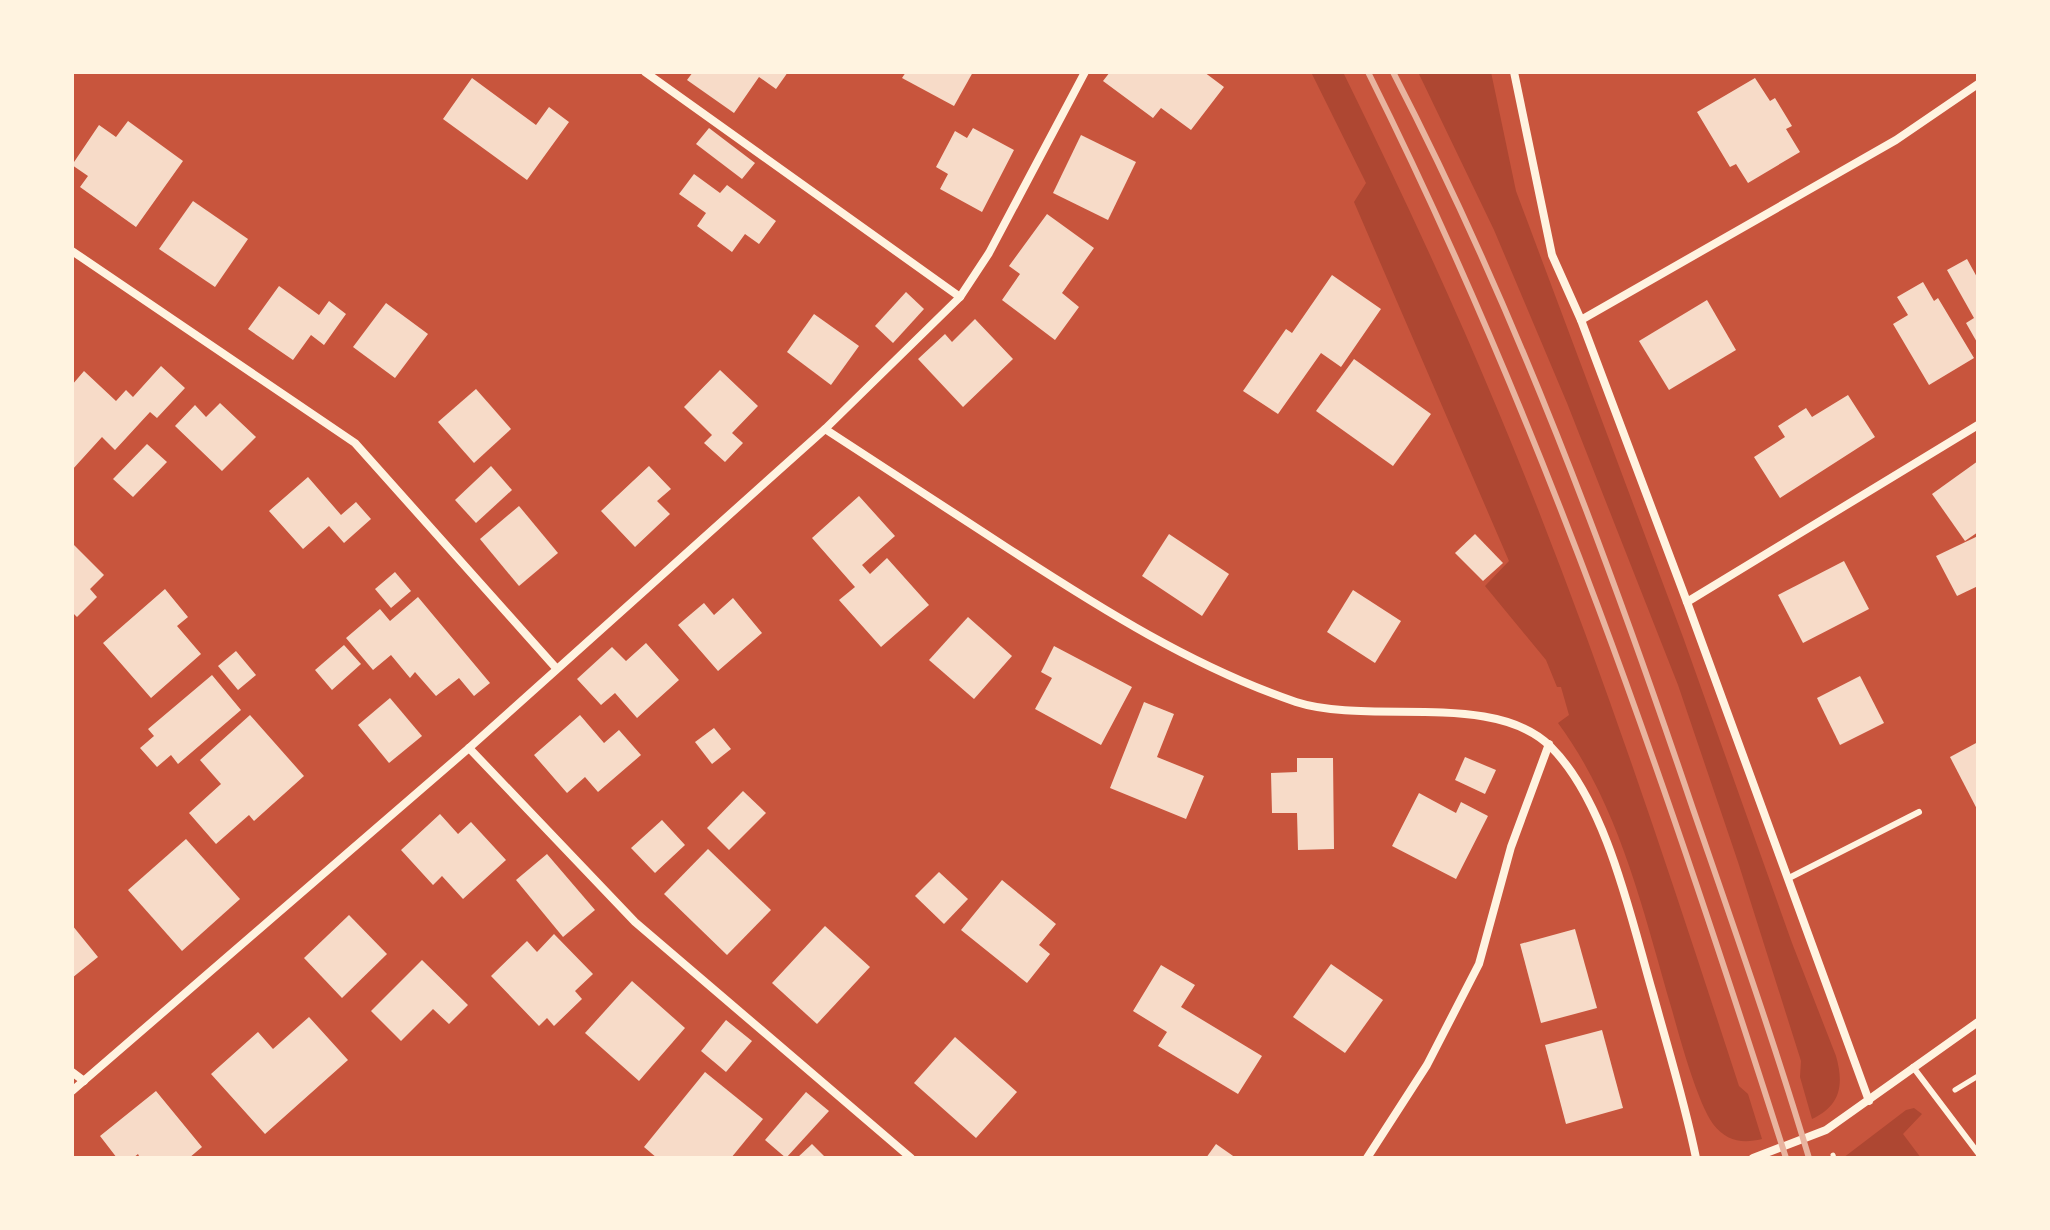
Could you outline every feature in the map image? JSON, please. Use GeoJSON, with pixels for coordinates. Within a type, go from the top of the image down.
{"type":"FeatureCollection","features":[{"type":"Feature","properties":{"kind":"street"},"geometry":{"type":"LineString","coordinates":[[645,72],[960,297]]}},
{"type":"Feature","properties":{"kind":"street"},"geometry":{"type":"LineString","coordinates":[[72,1091],[469,748],[825,429],[960,297],[989,253],[1085,72]]}},
{"type":"Feature","properties":{"kind":"street"},"geometry":{"type":"LineString","coordinates":[[1514,72],[1552,255],[1581,320],[1687,602],[1869,1101]]}},
{"type":"Feature","properties":{"kind":"street"},"geometry":{"type":"LineString","coordinates":[[1581,320],[1896,140],[1978,84]]}},
{"type":"Feature","properties":{"kind":"street"},"geometry":{"type":"LineString","coordinates":[[72,251],[355,443],[556,668]]}},
{"type":"Feature","properties":{"kind":"street"},"geometry":{"type":"LineString","coordinates":[[1687,602],[1978,425]]}},
{"type":"Feature","properties":{"kind":"street"},"geometry":{"type":"LineString","coordinates":[[825,429],[1091,602],[1209,667],[1312,707],[1362,712],[1445,712],[1486,717],[1518,727],[1549,744],[1570,769],[1607,845],[1641,952],[1696,1158]]}},
{"type":"Feature","properties":{"kind":"street"},"geometry":{"type":"LineString","coordinates":[[1367,1158],[1427,1065],[1479,964],[1511,847],[1549,744]]}},
{"type":"Feature","properties":{"kind":"street"},"geometry":{"type":"LineString","coordinates":[[469,748],[635,922],[911,1158]]}},
{"type":"Feature","properties":{"kind":"street"},"geometry":{"type":"LineString","coordinates":[[1753,1158],[1826,1130],[1978,1022]]}},
{"type":"Feature","properties":{"kind":"street"},"geometry":{"type":"LineString","coordinates":[[72,1072],[84,1081]]}},
{"type":"Feature","properties":{"kind":"lane"},"geometry":{"type":"LineString","coordinates":[[1789,878],[1919,812]]}},
{"type":"Feature","properties":{"kind":"lane"},"geometry":{"type":"LineString","coordinates":[[1913,1067],[1978,1153]]}},
{"type":"Feature","properties":{"kind":"shaded area"},"geometry":{"type":"Polygon","coordinates":[[[1311,72],[1343,72],[1424,241],[1481,370],[1596,663],[1739,1086],[1748,1094],[1762,1139],[1741,1141],[1729,1138],[1713,1124],[1701,1101],[1684,1053],[1640,898],[1614,825],[1580,755],[1558,723],[1569,715],[1561,687],[1557,687],[1546,660],[1485,586],[1509,561],[1354,202],[1366,183],[1311,72]]]}},
{"type":"Feature","properties":{"kind":"shaded area"},"geometry":{"type":"Polygon","coordinates":[[[1418,72],[1491,72],[1516,191],[1836,1056],[1840,1076],[1838,1093],[1829,1108],[1812,1119],[1800,1077],[1801,1061],[1678,685],[1567,403],[1494,230],[1418,72]]]}},
{"type":"Feature","properties":{"kind":"shaded area"},"geometry":{"type":"Polygon","coordinates":[[[1914,1108],[1922,1114],[1903,1134],[1921,1158],[1843,1158],[1906,1110],[1914,1108]]]}},
{"type":"Feature","properties":{"kind":"building"},"geometry":{"type":"Polygon","coordinates":[[[693,72],[788,72],[776,89],[759,77],[734,113],[687,80],[693,72]]]}},
{"type":"Feature","properties":{"kind":"building"},"geometry":{"type":"Polygon","coordinates":[[[906,72],[973,72],[954,106],[902,78],[906,72]]]}},
{"type":"Feature","properties":{"kind":"building"},"geometry":{"type":"Polygon","coordinates":[[[1110,72],[1204,72],[1224,87],[1191,130],[1161,108],[1153,118],[1103,81],[1110,72]]]}},
{"type":"Feature","properties":{"kind":"building"},"geometry":{"type":"Polygon","coordinates":[[[472,78],[536,125],[549,107],[569,122],[527,180],[443,119],[472,78]]]}},
{"type":"Feature","properties":{"kind":"building"},"geometry":{"type":"Polygon","coordinates":[[[1755,78],[1770,101],[1775,98],[1792,126],[1786,129],[1800,152],[1748,183],[1736,164],[1730,167],[1697,112],[1755,78]]]}},
{"type":"Feature","properties":{"kind":"building"},"geometry":{"type":"Polygon","coordinates":[[[128,121],[183,161],[136,227],[80,187],[88,176],[72,165],[99,125],[116,137],[128,121]]]}},
{"type":"Feature","properties":{"kind":"building"},"geometry":{"type":"Polygon","coordinates":[[[709,128],[755,163],[742,179],[696,144],[709,128]]]}},
{"type":"Feature","properties":{"kind":"building"},"geometry":{"type":"Polygon","coordinates":[[[973,128],[1014,150],[982,212],[940,189],[948,174],[936,167],[955,131],[967,138],[973,128]]]}},
{"type":"Feature","properties":{"kind":"building"},"geometry":{"type":"Polygon","coordinates":[[[1081,135],[1136,162],[1108,220],[1053,193],[1081,135]]]}},
{"type":"Feature","properties":{"kind":"building"},"geometry":{"type":"Polygon","coordinates":[[[694,174],[720,193],[727,185],[776,221],[759,244],[745,234],[732,252],[697,226],[706,213],[679,194],[694,174]]]}},
{"type":"Feature","properties":{"kind":"building"},"geometry":{"type":"Polygon","coordinates":[[[193,201],[248,239],[215,287],[159,249],[193,201]]]}},
{"type":"Feature","properties":{"kind":"building"},"geometry":{"type":"Polygon","coordinates":[[[1047,214],[1094,248],[1062,293],[1079,307],[1055,340],[1002,300],[1020,274],[1009,266],[1047,214]]]}},
{"type":"Feature","properties":{"kind":"building"},"geometry":{"type":"Polygon","coordinates":[[[1967,259],[1978,279],[1978,344],[1966,323],[1974,318],[1947,270],[1967,259]]]}},
{"type":"Feature","properties":{"kind":"building"},"geometry":{"type":"Polygon","coordinates":[[[1332,275],[1381,309],[1341,367],[1321,353],[1278,414],[1243,391],[1286,329],[1292,333],[1332,275]]]}},
{"type":"Feature","properties":{"kind":"building"},"geometry":{"type":"Polygon","coordinates":[[[1923,282],[1934,301],[1938,298],[1974,358],[1929,385],[1893,324],[1908,315],[1897,297],[1923,282]]]}},
{"type":"Feature","properties":{"kind":"building"},"geometry":{"type":"Polygon","coordinates":[[[279,286],[319,315],[329,301],[346,314],[324,345],[311,335],[293,360],[248,329],[279,286]]]}},
{"type":"Feature","properties":{"kind":"building"},"geometry":{"type":"Polygon","coordinates":[[[906,292],[924,309],[893,343],[875,326],[906,292]]]}},
{"type":"Feature","properties":{"kind":"building"},"geometry":{"type":"Polygon","coordinates":[[[1707,300],[1736,350],[1669,390],[1639,341],[1707,300]]]}},
{"type":"Feature","properties":{"kind":"building"},"geometry":{"type":"Polygon","coordinates":[[[386,303],[428,334],[395,378],[353,347],[386,303]]]}},
{"type":"Feature","properties":{"kind":"building"},"geometry":{"type":"Polygon","coordinates":[[[814,314],[859,346],[831,385],[787,352],[814,314]]]}},
{"type":"Feature","properties":{"kind":"building"},"geometry":{"type":"Polygon","coordinates":[[[975,319],[1013,359],[963,407],[918,359],[945,334],[952,342],[975,319]]]}},
{"type":"Feature","properties":{"kind":"building"},"geometry":{"type":"Polygon","coordinates":[[[1354,359],[1431,414],[1393,466],[1316,411],[1354,359]]]}},
{"type":"Feature","properties":{"kind":"building"},"geometry":{"type":"Polygon","coordinates":[[[161,366],[185,388],[157,418],[150,412],[115,450],[102,437],[72,470],[72,385],[84,371],[116,401],[126,390],[133,397],[161,366]]]}},
{"type":"Feature","properties":{"kind":"building"},"geometry":{"type":"Polygon","coordinates":[[[720,370],[758,406],[732,433],[743,443],[725,462],[704,443],[712,435],[684,407],[720,370]]]}},
{"type":"Feature","properties":{"kind":"building"},"geometry":{"type":"Polygon","coordinates":[[[476,389],[511,429],[474,463],[438,422],[476,389]]]}},
{"type":"Feature","properties":{"kind":"building"},"geometry":{"type":"Polygon","coordinates":[[[1848,395],[1875,437],[1780,498],[1754,457],[1785,437],[1778,426],[1806,408],[1812,417],[1848,395]]]}},
{"type":"Feature","properties":{"kind":"building"},"geometry":{"type":"Polygon","coordinates":[[[220,403],[256,437],[222,471],[175,426],[195,405],[206,417],[220,403]]]}},
{"type":"Feature","properties":{"kind":"building"},"geometry":{"type":"Polygon","coordinates":[[[147,444],[167,462],[133,497],[113,479],[147,444]]]}},
{"type":"Feature","properties":{"kind":"building"},"geometry":{"type":"Polygon","coordinates":[[[1978,461],[1978,532],[1965,541],[1932,494],[1978,461]]]}},
{"type":"Feature","properties":{"kind":"building"},"geometry":{"type":"Polygon","coordinates":[[[491,466],[512,490],[476,523],[455,500],[491,466]]]}},
{"type":"Feature","properties":{"kind":"building"},"geometry":{"type":"Polygon","coordinates":[[[649,466],[671,489],[657,501],[670,514],[635,547],[601,511],[649,466]]]}},
{"type":"Feature","properties":{"kind":"building"},"geometry":{"type":"Polygon","coordinates":[[[308,477],[341,515],[356,502],[371,519],[344,543],[329,526],[303,549],[269,511],[308,477]]]}},
{"type":"Feature","properties":{"kind":"building"},"geometry":{"type":"Polygon","coordinates":[[[859,496],[895,536],[862,565],[870,574],[887,558],[929,605],[881,647],[839,600],[855,587],[812,538],[859,496]]]}},
{"type":"Feature","properties":{"kind":"building"},"geometry":{"type":"Polygon","coordinates":[[[519,506],[558,553],[519,586],[480,539],[519,506]]]}},
{"type":"Feature","properties":{"kind":"building"},"geometry":{"type":"Polygon","coordinates":[[[1169,534],[1229,574],[1202,616],[1142,576],[1169,534]]]}},
{"type":"Feature","properties":{"kind":"building"},"geometry":{"type":"Polygon","coordinates":[[[1475,534],[1503,563],[1483,581],[1455,553],[1475,534]]]}},
{"type":"Feature","properties":{"kind":"building"},"geometry":{"type":"Polygon","coordinates":[[[1978,536],[1978,586],[1957,596],[1936,556],[1978,536]]]}},
{"type":"Feature","properties":{"kind":"building"},"geometry":{"type":"Polygon","coordinates":[[[72,543],[104,575],[90,589],[97,597],[77,617],[72,612],[72,543]]]}},
{"type":"Feature","properties":{"kind":"building"},"geometry":{"type":"Polygon","coordinates":[[[1844,561],[1869,609],[1803,643],[1778,595],[1844,561]]]}},
{"type":"Feature","properties":{"kind":"building"},"geometry":{"type":"Polygon","coordinates":[[[395,572],[411,591],[391,608],[375,589],[395,572]]]}},
{"type":"Feature","properties":{"kind":"building"},"geometry":{"type":"Polygon","coordinates":[[[165,589],[188,617],[177,626],[201,654],[151,698],[103,643],[165,589]]]}},
{"type":"Feature","properties":{"kind":"building"},"geometry":{"type":"Polygon","coordinates":[[[1353,590],[1401,621],[1375,663],[1327,632],[1353,590]]]}},
{"type":"Feature","properties":{"kind":"building"},"geometry":{"type":"Polygon","coordinates":[[[418,597],[490,683],[474,696],[459,678],[436,696],[415,672],[410,678],[391,655],[373,670],[346,638],[380,609],[390,621],[418,597]]]}},
{"type":"Feature","properties":{"kind":"building"},"geometry":{"type":"Polygon","coordinates":[[[733,598],[762,633],[718,671],[678,625],[704,603],[714,615],[733,598]]]}},
{"type":"Feature","properties":{"kind":"building"},"geometry":{"type":"Polygon","coordinates":[[[968,617],[1012,656],[974,699],[929,660],[968,617]]]}},
{"type":"Feature","properties":{"kind":"building"},"geometry":{"type":"Polygon","coordinates":[[[646,643],[679,680],[637,718],[615,693],[601,705],[577,679],[612,647],[626,661],[646,643]]]}},
{"type":"Feature","properties":{"kind":"building"},"geometry":{"type":"Polygon","coordinates":[[[344,645],[361,664],[332,690],[315,670],[344,645]]]}},
{"type":"Feature","properties":{"kind":"building"},"geometry":{"type":"Polygon","coordinates":[[[1054,646],[1132,687],[1101,745],[1035,709],[1052,678],[1041,672],[1054,646]]]}},
{"type":"Feature","properties":{"kind":"building"},"geometry":{"type":"Polygon","coordinates":[[[236,651],[256,675],[238,690],[218,666],[236,651]]]}},
{"type":"Feature","properties":{"kind":"building"},"geometry":{"type":"Polygon","coordinates":[[[212,675],[241,710],[178,764],[171,755],[157,767],[140,748],[154,736],[148,729],[212,675]]]}},
{"type":"Feature","properties":{"kind":"building"},"geometry":{"type":"Polygon","coordinates":[[[1860,676],[1884,723],[1840,745],[1817,698],[1860,676]]]}},
{"type":"Feature","properties":{"kind":"building"},"geometry":{"type":"Polygon","coordinates":[[[390,698],[422,736],[389,763],[358,725],[390,698]]]}},
{"type":"Feature","properties":{"kind":"building"},"geometry":{"type":"Polygon","coordinates":[[[1144,702],[1174,714],[1157,757],[1204,776],[1186,819],[1110,788],[1144,702]]]}},
{"type":"Feature","properties":{"kind":"building"},"geometry":{"type":"Polygon","coordinates":[[[250,715],[304,776],[254,821],[249,815],[216,844],[189,813],[221,784],[200,760],[250,715]]]}},
{"type":"Feature","properties":{"kind":"building"},"geometry":{"type":"Polygon","coordinates":[[[580,715],[604,743],[619,730],[641,755],[598,792],[585,777],[567,793],[534,755],[580,715]]]}},
{"type":"Feature","properties":{"kind":"building"},"geometry":{"type":"Polygon","coordinates":[[[714,728],[731,749],[712,764],[695,742],[714,728]]]}},
{"type":"Feature","properties":{"kind":"building"},"geometry":{"type":"Polygon","coordinates":[[[1978,742],[1978,811],[1950,757],[1978,742]]]}},
{"type":"Feature","properties":{"kind":"building"},"geometry":{"type":"Polygon","coordinates":[[[1465,757],[1496,770],[1485,794],[1455,780],[1465,757]]]}},
{"type":"Feature","properties":{"kind":"building"},"geometry":{"type":"Polygon","coordinates":[[[1297,758],[1333,758],[1334,849],[1298,850],[1297,813],[1272,813],[1271,773],[1297,772],[1297,758]]]}},
{"type":"Feature","properties":{"kind":"building"},"geometry":{"type":"Polygon","coordinates":[[[743,791],[766,813],[729,850],[707,828],[743,791]]]}},
{"type":"Feature","properties":{"kind":"building"},"geometry":{"type":"Polygon","coordinates":[[[1419,793],[1456,813],[1461,802],[1488,816],[1456,879],[1392,846],[1419,793]]]}},
{"type":"Feature","properties":{"kind":"building"},"geometry":{"type":"Polygon","coordinates":[[[440,814],[458,834],[471,822],[506,860],[463,899],[442,876],[433,885],[401,850],[440,814]]]}},
{"type":"Feature","properties":{"kind":"building"},"geometry":{"type":"Polygon","coordinates":[[[662,820],[685,845],[655,873],[631,848],[662,820]]]}},
{"type":"Feature","properties":{"kind":"building"},"geometry":{"type":"Polygon","coordinates":[[[186,839],[240,899],[182,951],[128,890],[186,839]]]}},
{"type":"Feature","properties":{"kind":"building"},"geometry":{"type":"Polygon","coordinates":[[[708,849],[771,910],[727,955],[664,894],[708,849]]]}},
{"type":"Feature","properties":{"kind":"building"},"geometry":{"type":"Polygon","coordinates":[[[547,854],[595,910],[563,937],[516,880],[547,854]]]}},
{"type":"Feature","properties":{"kind":"building"},"geometry":{"type":"Polygon","coordinates":[[[939,872],[968,899],[944,924],[915,896],[939,872]]]}},
{"type":"Feature","properties":{"kind":"building"},"geometry":{"type":"Polygon","coordinates":[[[1002,880],[1056,924],[1039,945],[1050,954],[1027,983],[961,930],[1002,880]]]}},
{"type":"Feature","properties":{"kind":"building"},"geometry":{"type":"Polygon","coordinates":[[[349,915],[387,954],[342,998],[304,958],[349,915]]]}},
{"type":"Feature","properties":{"kind":"building"},"geometry":{"type":"Polygon","coordinates":[[[72,925],[98,957],[72,978],[72,925]]]}},
{"type":"Feature","properties":{"kind":"building"},"geometry":{"type":"Polygon","coordinates":[[[825,926],[870,967],[817,1024],[772,983],[825,926]]]}},
{"type":"Feature","properties":{"kind":"building"},"geometry":{"type":"Polygon","coordinates":[[[1575,929],[1597,1008],[1541,1023],[1520,944],[1575,929]]]}},
{"type":"Feature","properties":{"kind":"building"},"geometry":{"type":"Polygon","coordinates":[[[554,934],[593,974],[575,991],[582,999],[554,1026],[547,1018],[539,1026],[491,976],[527,941],[537,952],[554,934]]]}},
{"type":"Feature","properties":{"kind":"building"},"geometry":{"type":"Polygon","coordinates":[[[422,960],[468,1005],[449,1024],[433,1009],[401,1041],[371,1011],[422,960]]]}},
{"type":"Feature","properties":{"kind":"building"},"geometry":{"type":"Polygon","coordinates":[[[1331,964],[1383,1000],[1345,1053],[1293,1017],[1331,964]]]}},
{"type":"Feature","properties":{"kind":"building"},"geometry":{"type":"Polygon","coordinates":[[[1161,965],[1195,985],[1181,1007],[1262,1056],[1238,1094],[1158,1046],[1167,1032],[1133,1011],[1161,965]]]}},
{"type":"Feature","properties":{"kind":"building"},"geometry":{"type":"Polygon","coordinates":[[[632,981],[685,1028],[639,1081],[585,1033],[632,981]]]}},
{"type":"Feature","properties":{"kind":"building"},"geometry":{"type":"Polygon","coordinates":[[[309,1017],[348,1060],[265,1134],[211,1074],[258,1032],[273,1049],[309,1017]]]}},
{"type":"Feature","properties":{"kind":"building"},"geometry":{"type":"Polygon","coordinates":[[[726,1020],[752,1041],[726,1072],[701,1051],[726,1020]]]}},
{"type":"Feature","properties":{"kind":"building"},"geometry":{"type":"Polygon","coordinates":[[[1602,1030],[1623,1108],[1566,1124],[1545,1045],[1602,1030]]]}},
{"type":"Feature","properties":{"kind":"building"},"geometry":{"type":"Polygon","coordinates":[[[955,1037],[1017,1092],[976,1138],[914,1083],[955,1037]]]}},
{"type":"Feature","properties":{"kind":"building"},"geometry":{"type":"Polygon","coordinates":[[[705,1072],[763,1119],[731,1158],[657,1158],[644,1147],[705,1072]]]}},
{"type":"Feature","properties":{"kind":"building"},"geometry":{"type":"Polygon","coordinates":[[[156,1091],[202,1147],[189,1158],[140,1158],[138,1154],[133,1158],[117,1158],[100,1136],[156,1091]]]}},
{"type":"Feature","properties":{"kind":"building"},"geometry":{"type":"Polygon","coordinates":[[[806,1092],[829,1111],[786,1158],[765,1140],[806,1092]]]}},
{"type":"Feature","properties":{"kind":"building"},"geometry":{"type":"Polygon","coordinates":[[[812,1144],[826,1158],[797,1158],[812,1144]]]}},
{"type":"Feature","properties":{"kind":"building"},"geometry":{"type":"Polygon","coordinates":[[[1216,1144],[1236,1158],[1206,1158],[1216,1144]]]}},
{"type":"Feature","properties":{"kind":"railway"},"geometry":{"type":"LineString","coordinates":[[1368,72],[1431,203],[1546,471],[1648,744],[1786,1158]]}},
{"type":"Feature","properties":{"kind":"railway"},"geometry":{"type":"LineString","coordinates":[[1393,72],[1479,251],[1593,528],[1661,715],[1809,1158]]}}]}
